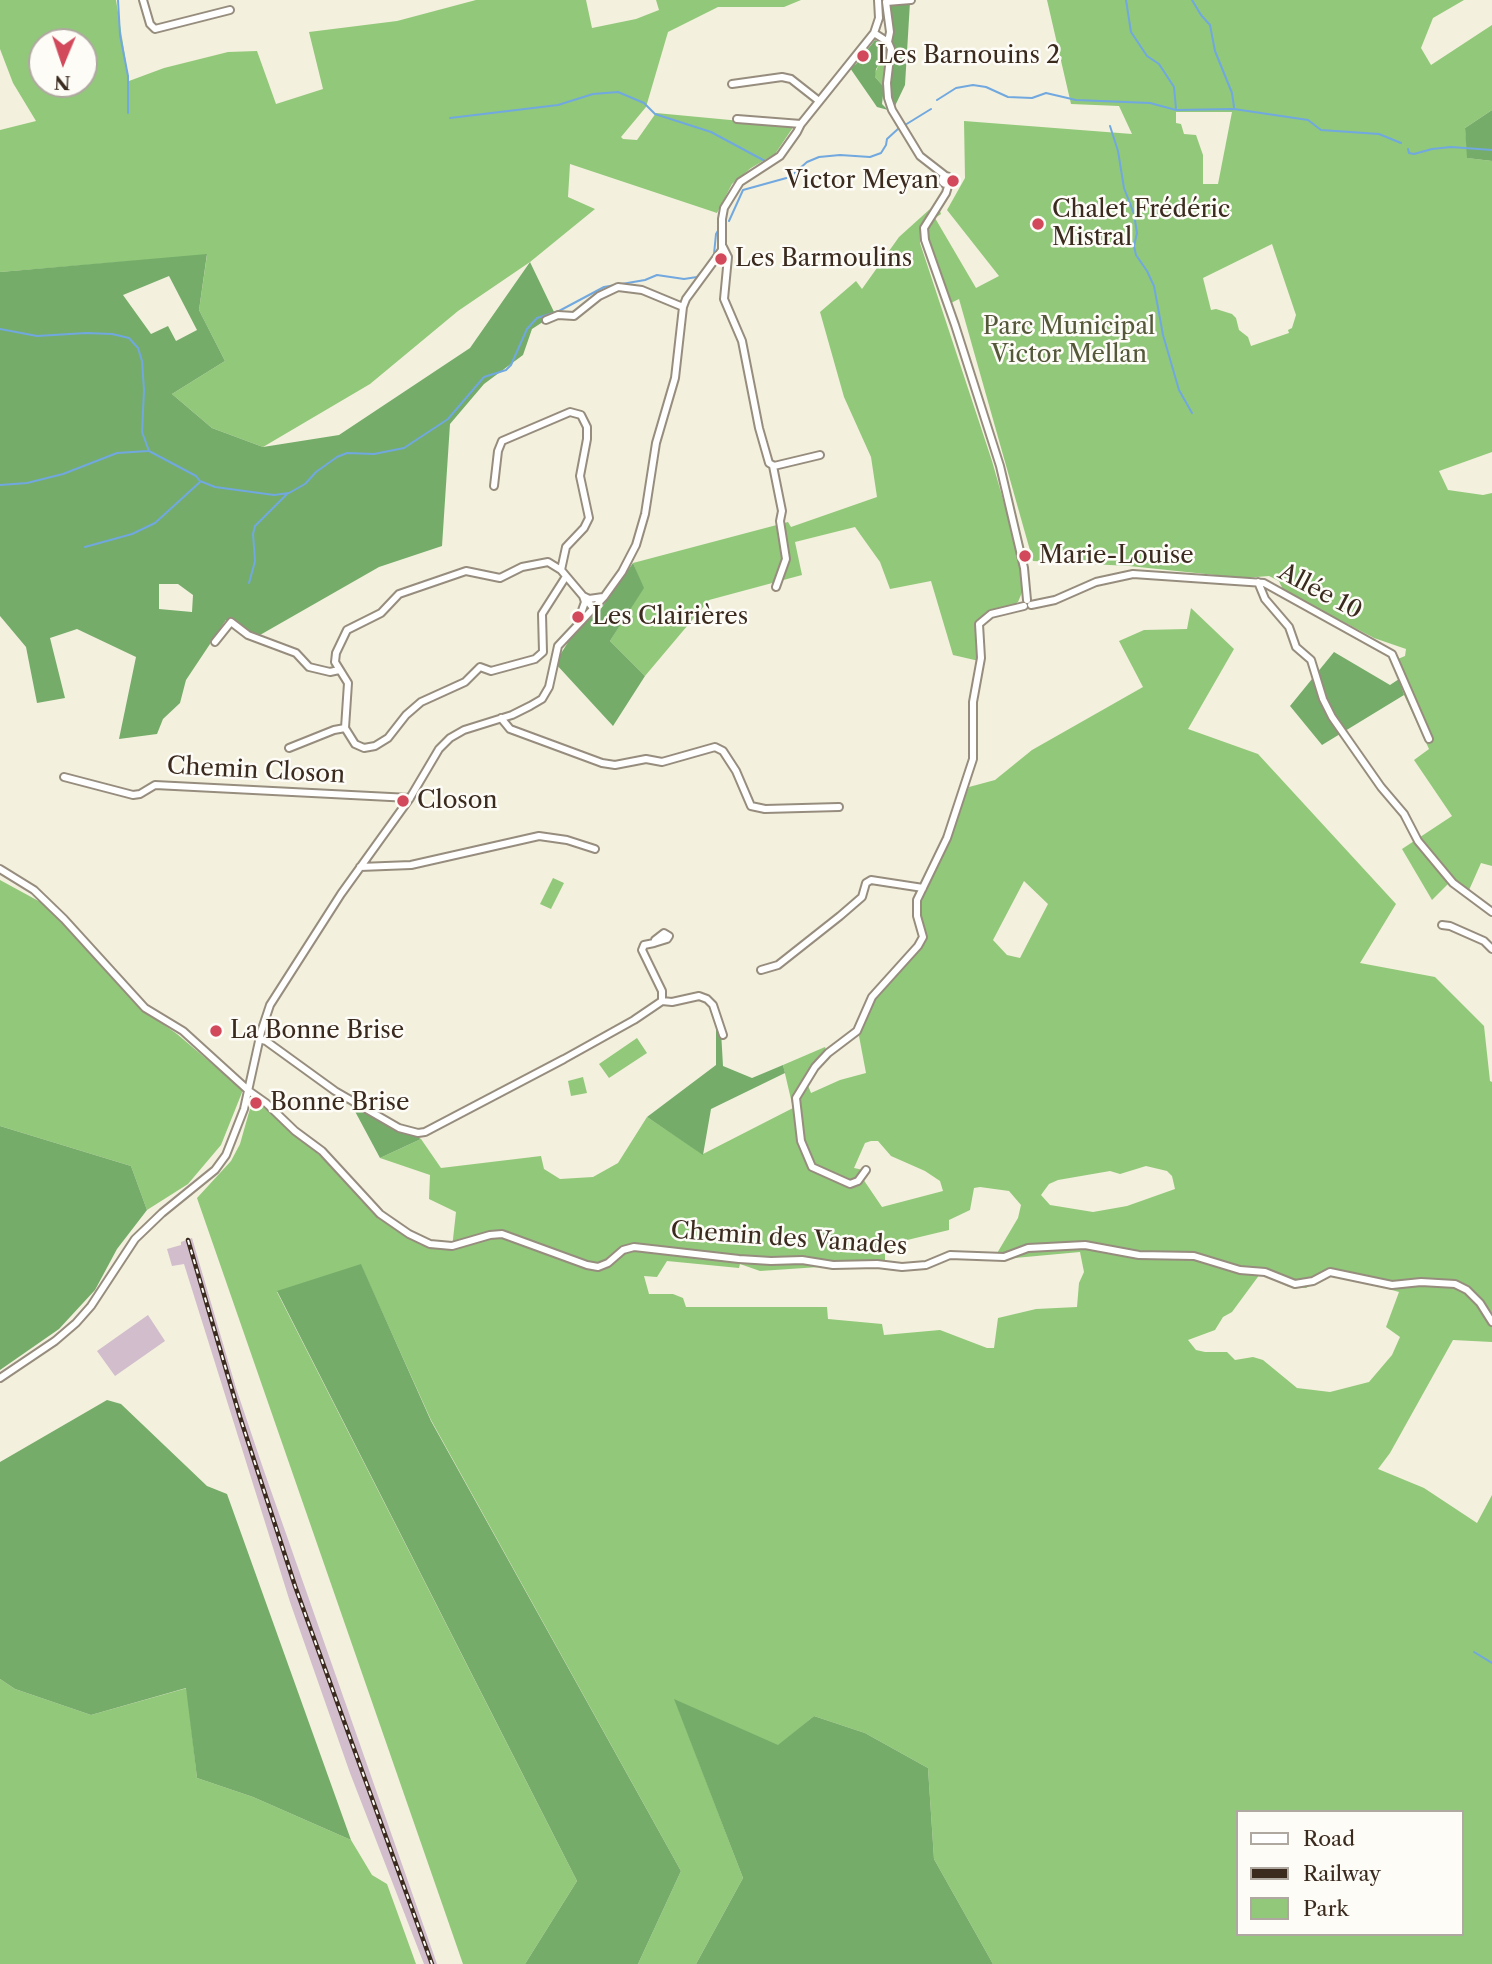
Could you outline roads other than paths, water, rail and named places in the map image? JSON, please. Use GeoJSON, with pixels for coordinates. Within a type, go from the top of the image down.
{"type":"FeatureCollection","features":[{"type":"Feature","properties":{"kind":"street"},"geometry":{"type":"LineString","coordinates":[[142,0],[150,24],[158,29],[230,10]]}},
{"type":"Feature","properties":{"kind":"street"},"geometry":{"type":"LineString","coordinates":[[776,587],[786,559],[780,522],[782,511],[772,466],[759,428],[742,341],[723,299],[728,257],[723,247],[722,219],[731,195],[740,182],[780,156],[801,124],[874,33],[879,18],[878,0]]}},
{"type":"Feature","properties":{"kind":"street"},"geometry":{"type":"LineString","coordinates":[[888,42],[890,32],[886,3],[911,0]]}},
{"type":"Feature","properties":{"kind":"street"},"geometry":{"type":"LineString","coordinates":[[874,33],[888,42],[891,49],[888,98],[892,110],[920,156],[946,180],[941,197],[924,228],[925,240],[1000,466],[1024,568],[1027,604]]}},
{"type":"Feature","properties":{"kind":"street"},"geometry":{"type":"LineString","coordinates":[[732,84],[782,77],[791,79],[819,101]]}},
{"type":"Feature","properties":{"kind":"street"},"geometry":{"type":"LineString","coordinates":[[737,119],[801,124]]}},
{"type":"Feature","properties":{"kind":"street"},"geometry":{"type":"LineString","coordinates":[[0,1378],[55,1341],[76,1323],[91,1306],[135,1239],[215,1170],[232,1144],[249,1090],[259,1038],[270,1005],[360,867],[410,798],[439,749],[450,738],[464,730],[512,715],[542,699],[549,687],[558,646],[604,597],[622,572],[636,545],[645,514],[656,443],[676,377],[683,307],[723,247]]}},
{"type":"Feature","properties":{"kind":"street"},"geometry":{"type":"LineString","coordinates":[[546,320],[558,315],[574,316],[599,296],[618,287],[642,290],[683,307]]}},
{"type":"Feature","properties":{"kind":"street"},"geometry":{"type":"LineString","coordinates":[[494,486],[498,451],[502,441],[570,412],[581,415],[587,427],[580,477],[589,518],[566,547],[561,570]]}},
{"type":"Feature","properties":{"kind":"street"},"geometry":{"type":"LineString","coordinates":[[772,466],[820,455]]}},
{"type":"Feature","properties":{"kind":"street"},"geometry":{"type":"LineString","coordinates":[[565,578],[542,614],[543,652],[535,659],[491,671],[480,667],[466,682],[421,702],[406,715],[388,738],[375,746],[364,748],[355,744],[345,728],[348,683],[339,670],[335,653],[347,630],[381,613],[400,594],[466,571],[500,578],[522,567],[548,562],[561,570],[565,578],[594,608]]}},
{"type":"Feature","properties":{"kind":"street","name":"Allée 10"},"geometry":{"type":"LineString","coordinates":[[923,888],[947,838],[971,768],[973,702],[981,658],[979,624],[991,614],[1055,600],[1096,583],[1133,573],[1270,585],[1298,604],[1392,654],[1429,739]]}},
{"type":"Feature","properties":{"kind":"street"},"geometry":{"type":"LineString","coordinates":[[1258,582],[1265,600],[1289,627],[1296,647],[1311,660],[1323,699],[1336,723],[1381,787],[1404,814],[1418,841],[1453,883],[1492,912]]}},
{"type":"Feature","properties":{"kind":"street"},"geometry":{"type":"LineString","coordinates":[[583,596],[589,599],[604,597]]}},
{"type":"Feature","properties":{"kind":"street"},"geometry":{"type":"LineString","coordinates":[[578,624],[584,610],[583,596]]}},
{"type":"Feature","properties":{"kind":"street"},"geometry":{"type":"LineString","coordinates":[[215,642],[231,622],[248,635],[296,653],[309,667],[330,672],[339,670]]}},
{"type":"Feature","properties":{"kind":"street"},"geometry":{"type":"LineString","coordinates":[[501,718],[510,729],[602,763],[615,765],[635,760],[662,762],[715,747],[723,751],[736,771],[751,806],[765,809],[839,807]]}},
{"type":"Feature","properties":{"kind":"street"},"geometry":{"type":"LineString","coordinates":[[289,748],[345,728]]}},
{"type":"Feature","properties":{"kind":"street","name":"Chemin Closon"},"geometry":{"type":"LineString","coordinates":[[64,777],[133,795],[155,785],[410,798]]}},
{"type":"Feature","properties":{"kind":"street"},"geometry":{"type":"LineString","coordinates":[[360,867],[411,865],[539,836],[567,840],[595,849]]}},
{"type":"Feature","properties":{"kind":"street","name":"Chemin des Vanades"},"geometry":{"type":"LineString","coordinates":[[0,869],[44,900],[83,938],[145,1008],[183,1031],[266,1103],[295,1132],[322,1151],[380,1214],[409,1234],[430,1244],[452,1246],[502,1234],[593,1266],[608,1264],[623,1250],[634,1247],[739,1259],[902,1267],[926,1265],[950,1255],[1004,1257],[1028,1248],[1084,1245],[1139,1255],[1195,1256],[1240,1270],[1265,1272],[1295,1283],[1313,1281],[1330,1272],[1392,1285],[1455,1283],[1473,1296],[1492,1322]]}},
{"type":"Feature","properties":{"kind":"street"},"geometry":{"type":"LineString","coordinates":[[761,970],[778,965],[839,916],[862,897],[866,883],[871,880],[923,888],[917,900],[917,916],[923,937],[918,946],[872,997],[857,1031],[822,1060],[796,1098],[801,1141],[811,1167],[850,1184],[858,1181],[866,1170]]}},
{"type":"Feature","properties":{"kind":"street"},"geometry":{"type":"LineString","coordinates":[[1442,925],[1484,941],[1492,948]]}},
{"type":"Feature","properties":{"kind":"street"},"geometry":{"type":"LineString","coordinates":[[654,943],[644,945],[642,950],[662,991],[662,1001]]}},
{"type":"Feature","properties":{"kind":"street"},"geometry":{"type":"LineString","coordinates":[[259,1038],[335,1091],[399,1128],[418,1133],[425,1132],[511,1088],[634,1020],[662,1001],[671,1002],[699,996],[707,999],[713,1005],[723,1035]]}},
{"type":"Feature","properties":{"kind":"waterway"},"geometry":{"type":"LineString","coordinates":[[118,0],[120,35],[128,76],[128,113]]}},
{"type":"Feature","properties":{"kind":"waterway"},"geometry":{"type":"LineString","coordinates":[[1126,0],[1131,32],[1147,56],[1159,64],[1174,87],[1176,109]]}},
{"type":"Feature","properties":{"kind":"waterway"},"geometry":{"type":"LineString","coordinates":[[1192,0],[1210,25],[1215,51],[1232,93],[1234,107]]}},
{"type":"Feature","properties":{"kind":"waterway"},"geometry":{"type":"LineString","coordinates":[[937,100],[956,88],[973,85],[986,87],[1008,97],[1032,98],[1046,93],[1076,100],[1150,103],[1176,110],[1234,109],[1308,120],[1321,130],[1379,134],[1401,143]]}},
{"type":"Feature","properties":{"kind":"waterway"},"geometry":{"type":"LineString","coordinates":[[450,118],[558,105],[593,94],[618,92],[644,103],[655,114],[711,132],[765,161]]}},
{"type":"Feature","properties":{"kind":"waterway"},"geometry":{"type":"LineString","coordinates":[[905,125],[931,109]]}},
{"type":"Feature","properties":{"kind":"waterway"},"geometry":{"type":"LineString","coordinates":[[1110,126],[1118,151],[1124,188],[1134,214],[1136,255],[1154,286],[1163,335],[1179,390],[1192,413]]}},
{"type":"Feature","properties":{"kind":"waterway"},"geometry":{"type":"LineString","coordinates":[[729,221],[743,190],[790,177],[807,162],[819,157],[870,157],[881,153],[887,139],[899,128]]}},
{"type":"Feature","properties":{"kind":"waterway"},"geometry":{"type":"LineString","coordinates":[[1408,149],[1409,153],[1414,154],[1451,147],[1492,150]]}},
{"type":"Feature","properties":{"kind":"waterway"},"geometry":{"type":"LineString","coordinates":[[709,263],[714,254],[719,229]]}},
{"type":"Feature","properties":{"kind":"waterway"},"geometry":{"type":"LineString","coordinates":[[0,329],[37,336],[86,333],[129,338],[138,348],[142,361],[142,432],[149,451],[215,487],[274,495],[289,493],[305,484],[337,457],[347,453],[374,454],[404,448],[448,419],[484,377],[506,370],[511,365],[527,329],[537,318],[559,311],[604,287],[645,280],[657,275],[684,279],[697,277],[703,270]]}},
{"type":"Feature","properties":{"kind":"waterway"},"geometry":{"type":"LineString","coordinates":[[0,485],[27,483],[63,474],[117,453],[148,451]]}},
{"type":"Feature","properties":{"kind":"waterway"},"geometry":{"type":"LineString","coordinates":[[85,547],[132,534],[155,523],[200,482]]}},
{"type":"Feature","properties":{"kind":"waterway"},"geometry":{"type":"LineString","coordinates":[[249,583],[255,561],[255,526],[287,494]]}},
{"type":"Feature","properties":{"kind":"waterway"},"geometry":{"type":"LineString","coordinates":[[1474,1652],[1492,1663]]}},
{"type":"Feature","properties":{"kind":"railway"},"geometry":{"type":"LineString","coordinates":[[188,1240],[240,1417],[295,1586],[432,1964]]}},
{"type":"Feature","properties":{"kind":"place","name":"Les Barnouins 2"},"geometry":{"type":"Point","coordinates":[863,56]}},
{"type":"Feature","properties":{"kind":"place","name":"Victor Meyan"},"geometry":{"type":"Point","coordinates":[953,181]}},
{"type":"Feature","properties":{"kind":"place","name":"Chalet Frédéric Mistral"},"geometry":{"type":"Point","coordinates":[1038,224]}},
{"type":"Feature","properties":{"kind":"place","name":"Les Barmoulins"},"geometry":{"type":"Point","coordinates":[721,259]}},
{"type":"Feature","properties":{"kind":"place","name":"Marie-Louise"},"geometry":{"type":"Point","coordinates":[1025,556]}},
{"type":"Feature","properties":{"kind":"place","name":"Les Clairières"},"geometry":{"type":"Point","coordinates":[578,617]}},
{"type":"Feature","properties":{"kind":"place","name":"Closon"},"geometry":{"type":"Point","coordinates":[403,801]}},
{"type":"Feature","properties":{"kind":"place","name":"La Bonne Brise"},"geometry":{"type":"Point","coordinates":[216,1031]}},
{"type":"Feature","properties":{"kind":"place","name":"Bonne Brise"},"geometry":{"type":"Point","coordinates":[256,1103]}},
{"type":"Feature","properties":{"kind":"park label","name":"Parc Municipal Victor Mellan"},"geometry":{"type":"Point","coordinates":[1069,341]}}]}
